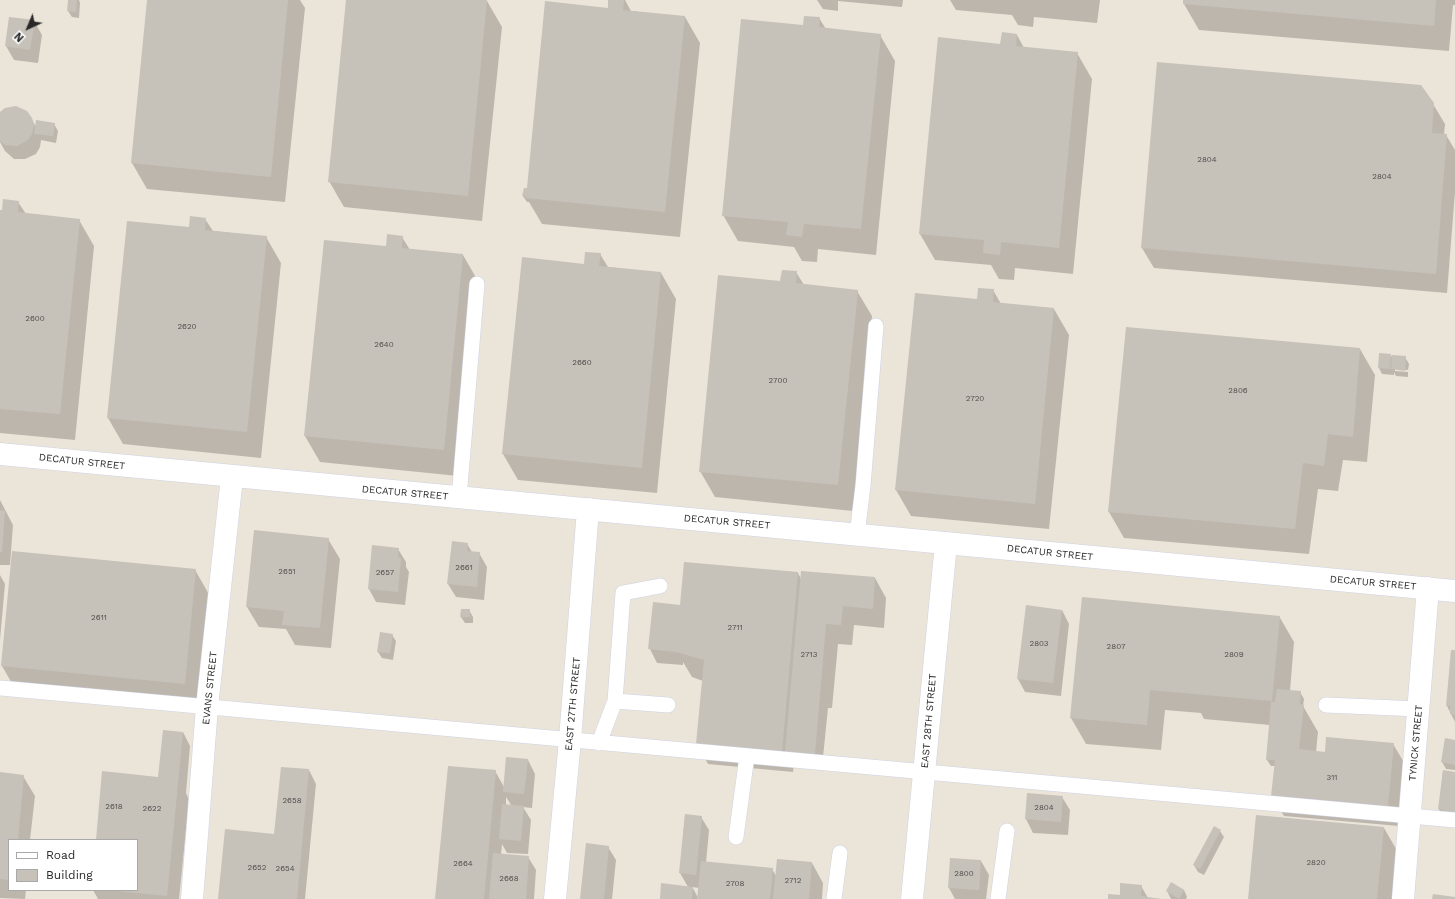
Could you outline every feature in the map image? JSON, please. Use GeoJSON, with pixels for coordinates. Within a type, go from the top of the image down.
{"type":"FeatureCollection","features":[{"type":"Feature","properties":{"kind":"street","name":"DECATUR STREET"},"geometry":{"type":"LineString","coordinates":[[0,454],[1455,591]]}},
{"type":"Feature","properties":{"kind":"street","name":"EVANS STREET"},"geometry":{"type":"LineString","coordinates":[[192,899],[207,707],[232,477]]}},
{"type":"Feature","properties":{"kind":"street","name":"EAST 27TH STREET"},"geometry":{"type":"LineString","coordinates":[[555,899],[570,740],[588,509]]}},
{"type":"Feature","properties":{"kind":"street","name":"EAST 28TH STREET"},"geometry":{"type":"LineString","coordinates":[[912,899],[946,543]]}},
{"type":"Feature","properties":{"kind":"street","name":"TYNICK STREET"},"geometry":{"type":"LineString","coordinates":[[1403,899],[1428,588]]}},
{"type":"Feature","properties":{"kind":"lane"},"geometry":{"type":"LineString","coordinates":[[459,498],[477,284]]}},
{"type":"Feature","properties":{"kind":"lane"},"geometry":{"type":"LineString","coordinates":[[858,535],[876,326]]}},
{"type":"Feature","properties":{"kind":"lane"},"geometry":{"type":"LineString","coordinates":[[599,743],[616,702],[623,593],[660,586]]}},
{"type":"Feature","properties":{"kind":"lane"},"geometry":{"type":"LineString","coordinates":[[0,688],[1455,820]]}},
{"type":"Feature","properties":{"kind":"lane"},"geometry":{"type":"LineString","coordinates":[[616,702],[668,705]]}},
{"type":"Feature","properties":{"kind":"lane"},"geometry":{"type":"LineString","coordinates":[[1326,705],[1419,709]]}},
{"type":"Feature","properties":{"kind":"lane"},"geometry":{"type":"LineString","coordinates":[[736,837],[747,756]]}},
{"type":"Feature","properties":{"kind":"lane"},"geometry":{"type":"LineString","coordinates":[[998,899],[1007,832]]}},
{"type":"Feature","properties":{"kind":"lane"},"geometry":{"type":"LineString","coordinates":[[834,899],[840,853]]}},
{"type":"Feature","properties":{"kind":"building"},"geometry":{"type":"Polygon","coordinates":[[[68,0],[77,0],[76,12],[67,11],[68,0]]]}},
{"type":"Feature","properties":{"kind":"building"},"geometry":{"type":"Polygon","coordinates":[[[147,0],[288,0],[271,177],[131,163],[147,0]]]}},
{"type":"Feature","properties":{"kind":"building"},"geometry":{"type":"Polygon","coordinates":[[[346,0],[487,0],[468,196],[328,182],[346,0]]]}},
{"type":"Feature","properties":{"kind":"building"},"geometry":{"type":"Polygon","coordinates":[[[608,0],[624,0],[623,10],[685,16],[665,212],[526,198],[526,196],[522,196],[524,188],[527,188],[545,1],[608,8],[608,0]]]}},
{"type":"Feature","properties":{"kind":"building"},"geometry":{"type":"Polygon","coordinates":[[[1183,0],[1436,0],[1434,26],[1183,4],[1183,0]]]}},
{"type":"Feature","properties":{"kind":"building"},"geometry":{"type":"Polygon","coordinates":[[[804,16],[820,17],[819,27],[881,34],[861,229],[804,224],[802,237],[786,235],[788,222],[722,216],[741,19],[803,25],[804,16]]]}},
{"type":"Feature","properties":{"kind":"building"},"geometry":{"type":"Polygon","coordinates":[[[9,17],[35,20],[30,50],[5,46],[9,17]]]}},
{"type":"Feature","properties":{"kind":"building"},"geometry":{"type":"Polygon","coordinates":[[[1002,32],[1017,34],[1016,46],[1078,52],[1059,248],[1001,242],[1000,255],[983,253],[984,240],[919,234],[938,37],[1000,44],[1002,32]]]}},
{"type":"Feature","properties":{"kind":"building"},"geometry":{"type":"Polygon","coordinates":[[[1157,62],[1421,85],[1434,103],[1432,133],[1447,134],[1436,274],[1141,248],[1157,62]]]}},
{"type":"Feature","properties":{"kind":"building"},"geometry":{"type":"Polygon","coordinates":[[[16,106],[27,111],[32,118],[34,125],[32,134],[28,140],[17,146],[5,145],[0,141],[0,112],[5,108],[16,106]]]}},
{"type":"Feature","properties":{"kind":"building"},"geometry":{"type":"Polygon","coordinates":[[[36,120],[55,123],[53,136],[34,134],[36,120]]]}},
{"type":"Feature","properties":{"kind":"building"},"geometry":{"type":"Polygon","coordinates":[[[3,199],[19,201],[18,212],[80,219],[60,414],[0,409],[0,210],[2,210],[3,199]]]}},
{"type":"Feature","properties":{"kind":"building"},"geometry":{"type":"Polygon","coordinates":[[[190,216],[206,218],[205,230],[267,236],[247,432],[107,418],[127,221],[189,227],[190,216]]]}},
{"type":"Feature","properties":{"kind":"building"},"geometry":{"type":"Polygon","coordinates":[[[387,234],[403,236],[402,248],[463,254],[444,450],[304,436],[324,240],[386,246],[387,234]]]}},
{"type":"Feature","properties":{"kind":"building"},"geometry":{"type":"Polygon","coordinates":[[[585,252],[601,253],[599,266],[661,272],[642,468],[502,454],[522,257],[584,264],[585,252]]]}},
{"type":"Feature","properties":{"kind":"building"},"geometry":{"type":"Polygon","coordinates":[[[782,270],[797,271],[796,283],[858,290],[838,485],[699,472],[718,275],[780,281],[782,270]]]}},
{"type":"Feature","properties":{"kind":"building"},"geometry":{"type":"Polygon","coordinates":[[[978,288],[994,289],[993,302],[1054,308],[1035,504],[895,490],[915,293],[977,299],[978,288]]]}},
{"type":"Feature","properties":{"kind":"building"},"geometry":{"type":"Polygon","coordinates":[[[1126,327],[1360,348],[1353,437],[1328,434],[1324,466],[1303,463],[1295,529],[1108,512],[1126,327]]]}},
{"type":"Feature","properties":{"kind":"building"},"geometry":{"type":"Polygon","coordinates":[[[1379,353],[1391,354],[1390,369],[1378,368],[1379,353]]]}},
{"type":"Feature","properties":{"kind":"building"},"geometry":{"type":"Polygon","coordinates":[[[1392,355],[1406,356],[1405,371],[1391,369],[1392,355]]]}},
{"type":"Feature","properties":{"kind":"building"},"geometry":{"type":"Polygon","coordinates":[[[0,510],[5,511],[2,552],[0,552],[0,510]]]}},
{"type":"Feature","properties":{"kind":"building"},"geometry":{"type":"Polygon","coordinates":[[[254,530],[329,538],[320,628],[282,625],[284,611],[246,607],[254,530]]]}},
{"type":"Feature","properties":{"kind":"building"},"geometry":{"type":"Polygon","coordinates":[[[452,541],[468,543],[467,551],[480,552],[477,587],[447,584],[452,541]]]}},
{"type":"Feature","properties":{"kind":"building"},"geometry":{"type":"Polygon","coordinates":[[[372,545],[399,548],[398,557],[401,558],[398,592],[368,589],[372,545]]]}},
{"type":"Feature","properties":{"kind":"building"},"geometry":{"type":"Polygon","coordinates":[[[12,551],[196,569],[185,684],[1,666],[12,551]]]}},
{"type":"Feature","properties":{"kind":"building"},"geometry":{"type":"Polygon","coordinates":[[[684,562],[798,572],[782,752],[696,744],[704,660],[676,652],[648,649],[653,602],[680,605],[684,562]]]}},
{"type":"Feature","properties":{"kind":"building"},"geometry":{"type":"Polygon","coordinates":[[[801,571],[875,577],[873,609],[843,606],[841,625],[826,624],[815,754],[785,752],[801,571]]]}},
{"type":"Feature","properties":{"kind":"building"},"geometry":{"type":"Polygon","coordinates":[[[1082,597],[1280,616],[1272,701],[1150,690],[1147,725],[1070,718],[1082,597]]]}},
{"type":"Feature","properties":{"kind":"building"},"geometry":{"type":"Polygon","coordinates":[[[1026,605],[1062,610],[1053,683],[1017,679],[1026,605]]]}},
{"type":"Feature","properties":{"kind":"building"},"geometry":{"type":"Polygon","coordinates":[[[461,609],[470,609],[470,617],[460,617],[461,609]]]}},
{"type":"Feature","properties":{"kind":"building"},"geometry":{"type":"Polygon","coordinates":[[[380,632],[393,634],[390,653],[377,652],[380,632]]]}},
{"type":"Feature","properties":{"kind":"building"},"geometry":{"type":"Polygon","coordinates":[[[1451,650],[1455,650],[1455,715],[1450,714],[1450,706],[1446,706],[1451,650]]]}},
{"type":"Feature","properties":{"kind":"building"},"geometry":{"type":"Polygon","coordinates":[[[1277,689],[1301,691],[1300,704],[1304,705],[1299,749],[1325,752],[1326,737],[1394,743],[1388,806],[1271,796],[1275,760],[1266,760],[1271,702],[1275,702],[1277,689]]]}},
{"type":"Feature","properties":{"kind":"building"},"geometry":{"type":"Polygon","coordinates":[[[163,730],[183,732],[167,896],[117,891],[138,891],[138,839],[96,839],[102,771],[158,777],[163,730]]]}},
{"type":"Feature","properties":{"kind":"building"},"geometry":{"type":"Polygon","coordinates":[[[1445,738],[1455,740],[1455,765],[1441,762],[1445,738]]]}},
{"type":"Feature","properties":{"kind":"building"},"geometry":{"type":"Polygon","coordinates":[[[506,757],[528,759],[524,794],[503,792],[506,757]]]}},
{"type":"Feature","properties":{"kind":"building"},"geometry":{"type":"Polygon","coordinates":[[[448,766],[496,770],[484,899],[435,899],[448,766]]]}},
{"type":"Feature","properties":{"kind":"building"},"geometry":{"type":"Polygon","coordinates":[[[281,767],[309,769],[297,899],[218,899],[225,829],[274,834],[281,767]]]}},
{"type":"Feature","properties":{"kind":"building"},"geometry":{"type":"Polygon","coordinates":[[[1443,770],[1455,772],[1455,813],[1438,809],[1443,770]]]}},
{"type":"Feature","properties":{"kind":"building"},"geometry":{"type":"Polygon","coordinates":[[[0,772],[24,775],[18,839],[8,839],[8,880],[0,879],[0,772]]]}},
{"type":"Feature","properties":{"kind":"building"},"geometry":{"type":"Polygon","coordinates":[[[1027,793],[1063,796],[1061,822],[1025,819],[1027,793]]]}},
{"type":"Feature","properties":{"kind":"building"},"geometry":{"type":"Polygon","coordinates":[[[502,804],[524,806],[521,841],[499,839],[502,804]]]}},
{"type":"Feature","properties":{"kind":"building"},"geometry":{"type":"Polygon","coordinates":[[[685,814],[702,816],[696,875],[679,873],[685,814]]]}},
{"type":"Feature","properties":{"kind":"building"},"geometry":{"type":"Polygon","coordinates":[[[1256,815],[1384,827],[1377,899],[1248,899],[1256,815]]]}},
{"type":"Feature","properties":{"kind":"building"},"geometry":{"type":"Polygon","coordinates":[[[1214,826],[1221,830],[1200,869],[1193,865],[1214,826]]]}},
{"type":"Feature","properties":{"kind":"building"},"geometry":{"type":"Polygon","coordinates":[[[586,843],[609,846],[604,899],[580,899],[586,843]]]}},
{"type":"Feature","properties":{"kind":"building"},"geometry":{"type":"Polygon","coordinates":[[[493,853],[529,856],[526,899],[489,899],[493,853]]]}},
{"type":"Feature","properties":{"kind":"building"},"geometry":{"type":"Polygon","coordinates":[[[950,858],[981,860],[979,890],[948,888],[950,858]]]}},
{"type":"Feature","properties":{"kind":"building"},"geometry":{"type":"Polygon","coordinates":[[[777,859],[812,862],[809,899],[773,899],[777,859]]]}},
{"type":"Feature","properties":{"kind":"building"},"geometry":{"type":"Polygon","coordinates":[[[701,861],[773,868],[770,899],[697,899],[701,861]]]}},
{"type":"Feature","properties":{"kind":"building"},"geometry":{"type":"Polygon","coordinates":[[[1171,882],[1184,890],[1179,899],[1166,891],[1171,882]]]}},
{"type":"Feature","properties":{"kind":"building"},"geometry":{"type":"Polygon","coordinates":[[[661,883],[693,887],[692,899],[660,899],[661,883]]]}},
{"type":"Feature","properties":{"kind":"building"},"geometry":{"type":"Polygon","coordinates":[[[1120,883],[1142,885],[1141,896],[1161,899],[1108,899],[1108,894],[1120,895],[1120,883]]]}},
{"type":"Feature","properties":{"kind":"building"},"geometry":{"type":"Polygon","coordinates":[[[1433,894],[1455,897],[1455,899],[1432,899],[1433,894]]]}}]}
